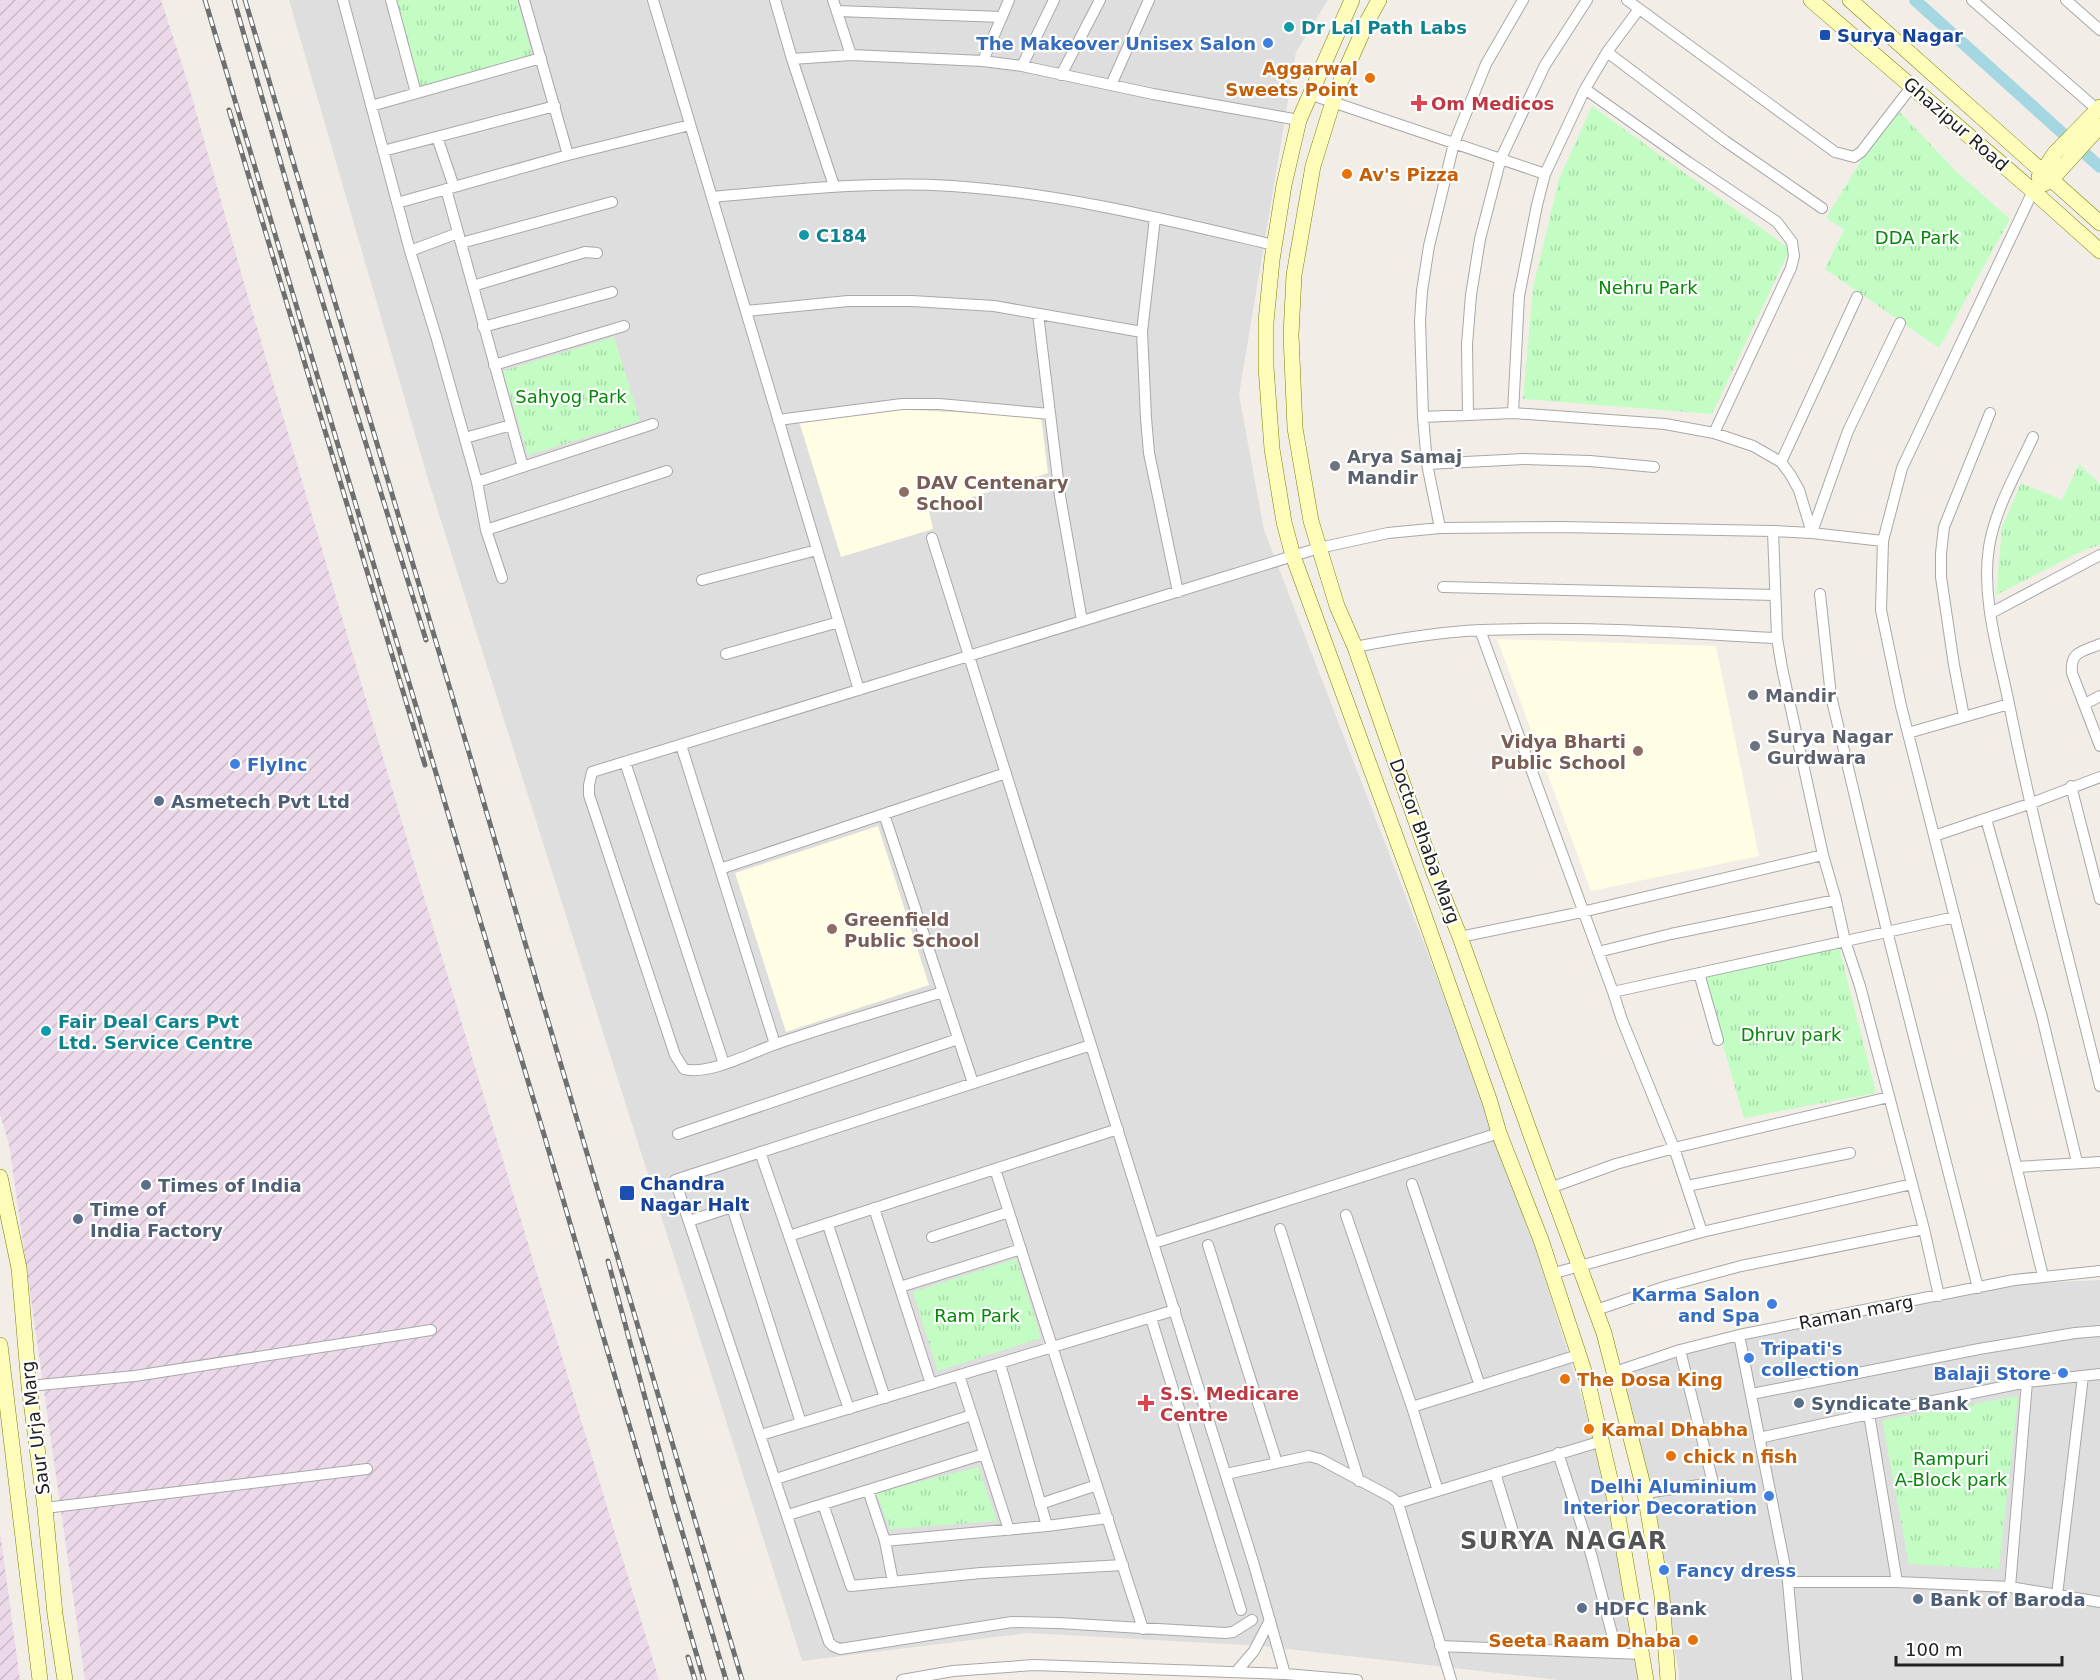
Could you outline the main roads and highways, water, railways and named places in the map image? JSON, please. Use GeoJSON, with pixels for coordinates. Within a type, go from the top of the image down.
{"type":"FeatureCollection","features":[{"type":"Feature","properties":{"kind":"waterway"},"geometry":{"type":"LineString","coordinates":[[1915,0],[2100,167]]}},
{"type":"Feature","properties":{"kind":"railway"},"geometry":{"type":"LineString","coordinates":[[205,0],[545,1138],[704,1680]]}},
{"type":"Feature","properties":{"kind":"railway"},"geometry":{"type":"LineString","coordinates":[[234,0],[292,202],[426,640]]}},
{"type":"Feature","properties":{"kind":"railway"},"geometry":{"type":"LineString","coordinates":[[245,0],[742,1680]]}},
{"type":"Feature","properties":{"kind":"railway"},"geometry":{"type":"LineString","coordinates":[[229,110],[425,765]]}},
{"type":"Feature","properties":{"kind":"railway"},"geometry":{"type":"LineString","coordinates":[[608,1261],[673,1501],[726,1680]]}},
{"type":"Feature","properties":{"kind":"railway"},"geometry":{"type":"LineString","coordinates":[[688,1657],[695,1680]]}},
{"type":"Feature","properties":{"kind":"place","name":"Dr Lal Path Labs"},"geometry":{"type":"Point","coordinates":[1289,27]}},
{"type":"Feature","properties":{"kind":"place","name":"Surya Nagar"},"geometry":{"type":"Point","coordinates":[1825,35]}},
{"type":"Feature","properties":{"kind":"place","name":"The Makeover Unisex Salon"},"geometry":{"type":"Point","coordinates":[1268,43]}},
{"type":"Feature","properties":{"kind":"place","name":"Aggarwal Sweets Point"},"geometry":{"type":"Point","coordinates":[1370,78]}},
{"type":"Feature","properties":{"kind":"place","name":"Om Medicos"},"geometry":{"type":"Point","coordinates":[1419,103]}},
{"type":"Feature","properties":{"kind":"place","name":"Av's Pizza"},"geometry":{"type":"Point","coordinates":[1347,174]}},
{"type":"Feature","properties":{"kind":"place","name":"C184"},"geometry":{"type":"Point","coordinates":[804,235]}},
{"type":"Feature","properties":{"kind":"place","name":"Arya Samaj Mandir"},"geometry":{"type":"Point","coordinates":[1335,466]}},
{"type":"Feature","properties":{"kind":"place","name":"DAV Centenary School"},"geometry":{"type":"Point","coordinates":[904,492]}},
{"type":"Feature","properties":{"kind":"place","name":"Mandir"},"geometry":{"type":"Point","coordinates":[1753,695]}},
{"type":"Feature","properties":{"kind":"place","name":"Surya Nagar Gurdwara"},"geometry":{"type":"Point","coordinates":[1755,746]}},
{"type":"Feature","properties":{"kind":"place","name":"Vidya Bharti Public School"},"geometry":{"type":"Point","coordinates":[1638,751]}},
{"type":"Feature","properties":{"kind":"place","name":"FlyInc"},"geometry":{"type":"Point","coordinates":[235,764]}},
{"type":"Feature","properties":{"kind":"place","name":"Asmetech Pvt Ltd"},"geometry":{"type":"Point","coordinates":[159,801]}},
{"type":"Feature","properties":{"kind":"place","name":"Greenfield Public School"},"geometry":{"type":"Point","coordinates":[832,929]}},
{"type":"Feature","properties":{"kind":"place","name":"Fair Deal Cars Pvt Ltd. Service Centre"},"geometry":{"type":"Point","coordinates":[46,1031]}},
{"type":"Feature","properties":{"kind":"place","name":"Times of India"},"geometry":{"type":"Point","coordinates":[146,1185]}},
{"type":"Feature","properties":{"kind":"place","name":"Chandra Nagar Halt"},"geometry":{"type":"Point","coordinates":[627,1193]}},
{"type":"Feature","properties":{"kind":"place","name":"Time of India Factory"},"geometry":{"type":"Point","coordinates":[78,1219]}},
{"type":"Feature","properties":{"kind":"place","name":"Karma Salon and Spa"},"geometry":{"type":"Point","coordinates":[1772,1304]}},
{"type":"Feature","properties":{"kind":"place","name":"Tripati's collection"},"geometry":{"type":"Point","coordinates":[1749,1358]}},
{"type":"Feature","properties":{"kind":"place","name":"Balaji Store"},"geometry":{"type":"Point","coordinates":[2063,1373]}},
{"type":"Feature","properties":{"kind":"place","name":"The Dosa King"},"geometry":{"type":"Point","coordinates":[1565,1379]}},
{"type":"Feature","properties":{"kind":"place","name":"S.S. Medicare Centre"},"geometry":{"type":"Point","coordinates":[1146,1403]}},
{"type":"Feature","properties":{"kind":"place","name":"Syndicate Bank"},"geometry":{"type":"Point","coordinates":[1799,1403]}},
{"type":"Feature","properties":{"kind":"place","name":"Kamal Dhabha"},"geometry":{"type":"Point","coordinates":[1589,1429]}},
{"type":"Feature","properties":{"kind":"place","name":"chick n fish"},"geometry":{"type":"Point","coordinates":[1671,1456]}},
{"type":"Feature","properties":{"kind":"place","name":"Delhi Aluminium Interior Decoration"},"geometry":{"type":"Point","coordinates":[1769,1496]}},
{"type":"Feature","properties":{"kind":"place","name":"Fancy dress"},"geometry":{"type":"Point","coordinates":[1664,1570]}},
{"type":"Feature","properties":{"kind":"place","name":"Bank of Baroda"},"geometry":{"type":"Point","coordinates":[1918,1599]}},
{"type":"Feature","properties":{"kind":"place","name":"HDFC Bank"},"geometry":{"type":"Point","coordinates":[1582,1608]}},
{"type":"Feature","properties":{"kind":"place","name":"Seeta Raam Dhaba"},"geometry":{"type":"Point","coordinates":[1693,1640]}},
{"type":"Feature","properties":{"kind":"district","name":"SURYA NAGAR"},"geometry":{"type":"Point","coordinates":[1564,1541]}},
{"type":"Feature","properties":{"kind":"park label","name":"DDA Park"},"geometry":{"type":"Point","coordinates":[1917,237]}},
{"type":"Feature","properties":{"kind":"park label","name":"Nehru Park"},"geometry":{"type":"Point","coordinates":[1648,287]}},
{"type":"Feature","properties":{"kind":"park label","name":"Sahyog Park"},"geometry":{"type":"Point","coordinates":[571,396]}},
{"type":"Feature","properties":{"kind":"park label","name":"Dhruv park"},"geometry":{"type":"Point","coordinates":[1791,1034]}},
{"type":"Feature","properties":{"kind":"park label","name":"Ram Park"},"geometry":{"type":"Point","coordinates":[977,1315]}},
{"type":"Feature","properties":{"kind":"park label","name":"Rampuri A-Block park"},"geometry":{"type":"Point","coordinates":[1951,1468]}}]}
